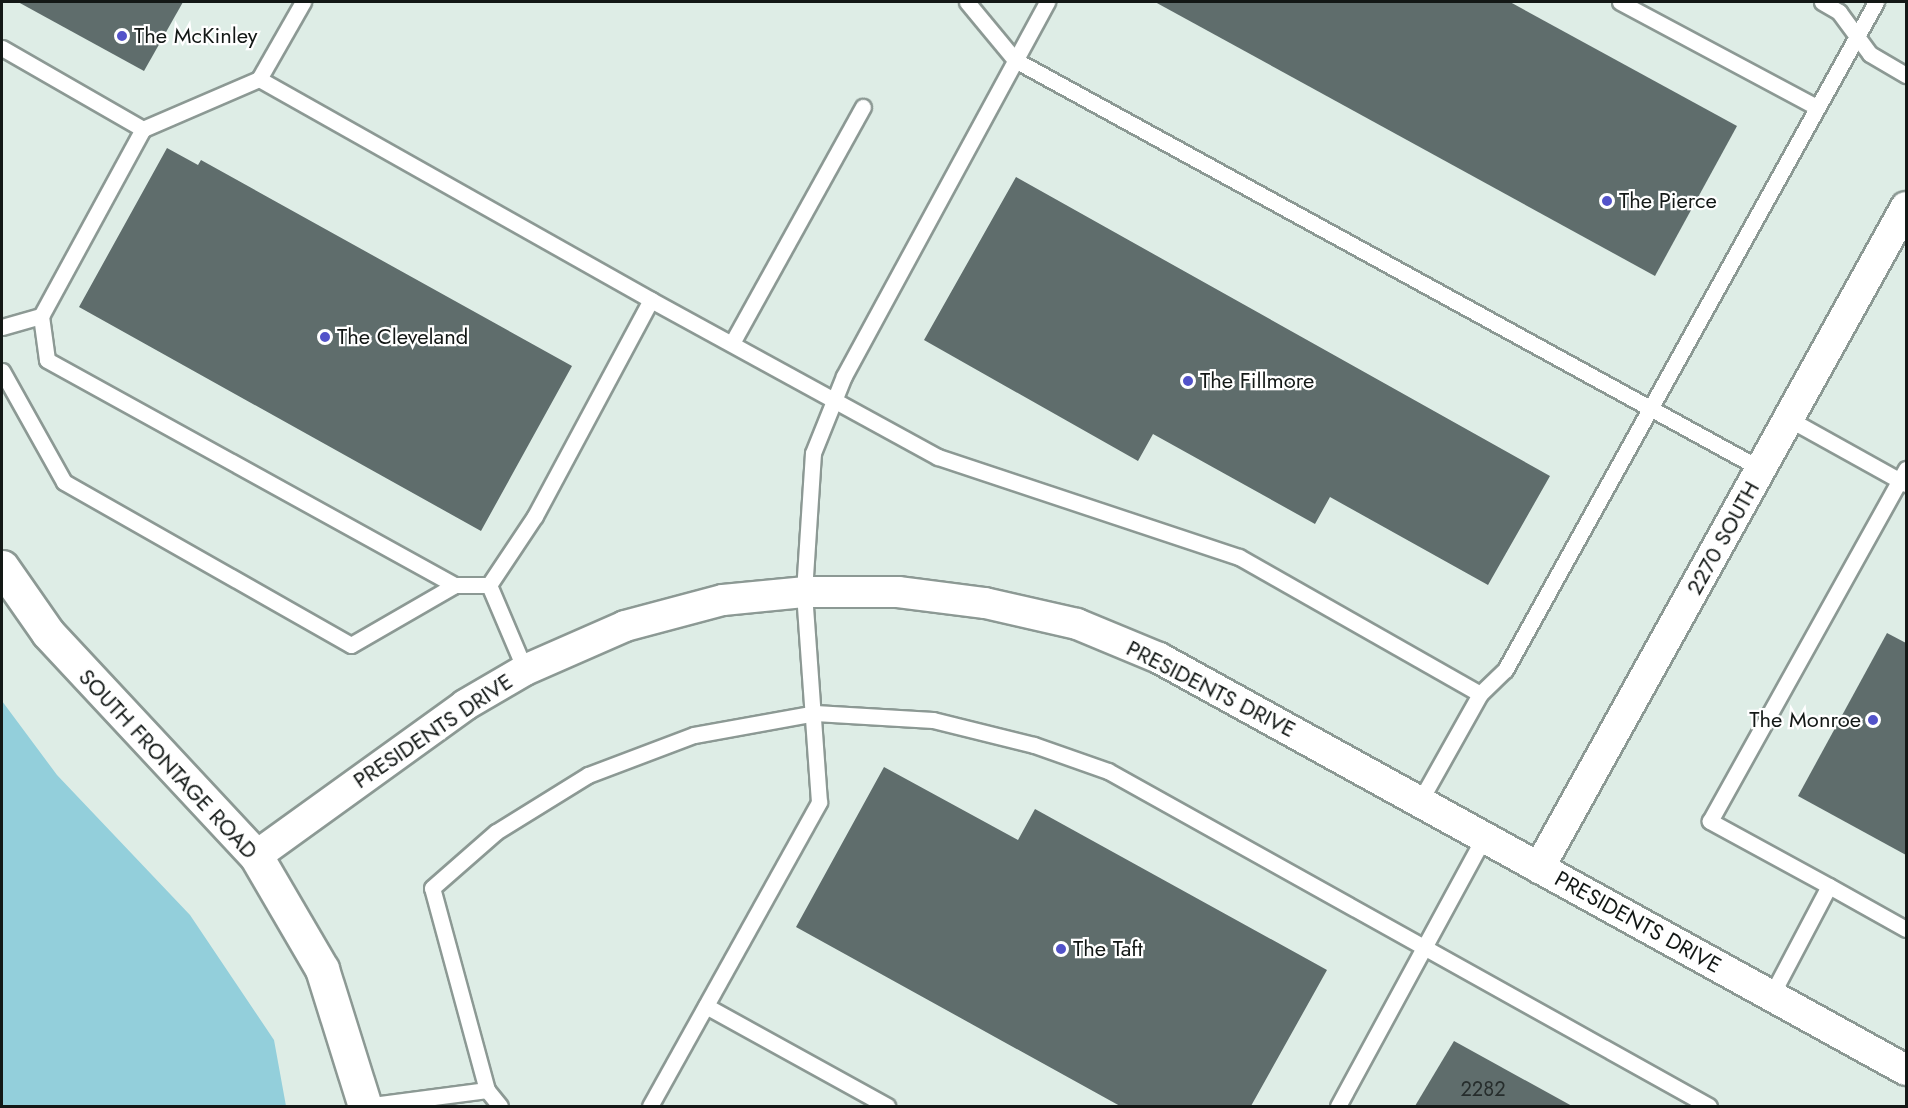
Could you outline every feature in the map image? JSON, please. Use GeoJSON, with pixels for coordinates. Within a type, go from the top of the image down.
{"type":"FeatureCollection","features":[{"type":"Feature","properties":{"kind":"street","name":"2270 SOUTH"},"geometry":{"type":"LineString","coordinates":[[1539,868],[1906,207]]}},
{"type":"Feature","properties":{"kind":"street","name":"SOUTH FRONTAGE ROAD"},"geometry":{"type":"LineString","coordinates":[[2,567],[48,633],[256,856],[322,969],[365,1106]]}},
{"type":"Feature","properties":{"kind":"street","name":"PRESIDENTS DRIVE"},"geometry":{"type":"LineString","coordinates":[[256,856],[465,705],[525,670],[636,623],[723,600],[804,592],[898,592],[985,603],[1077,624],[1159,658],[1906,1070]]}},
{"type":"Feature","properties":{"kind":"lane"},"geometry":{"type":"LineString","coordinates":[[303,2],[259,79],[143,129],[41,316],[47,360],[455,585],[489,585]]}},
{"type":"Feature","properties":{"kind":"lane"},"geometry":{"type":"LineString","coordinates":[[967,2],[1015,60],[1761,469]]}},
{"type":"Feature","properties":{"kind":"lane"},"geometry":{"type":"LineString","coordinates":[[650,1107],[819,802],[815,713],[804,592],[813,453],[835,398],[1047,2]]}},
{"type":"Feature","properties":{"kind":"lane"},"geometry":{"type":"LineString","coordinates":[[1620,2],[1817,107]]}},
{"type":"Feature","properties":{"kind":"lane"},"geometry":{"type":"LineString","coordinates":[[1822,2],[1839,12],[1870,54],[1906,75]]}},
{"type":"Feature","properties":{"kind":"lane"},"geometry":{"type":"LineString","coordinates":[[1420,801],[1480,694],[1505,670],[1875,2]]}},
{"type":"Feature","properties":{"kind":"lane"},"geometry":{"type":"LineString","coordinates":[[2,48],[143,129]]}},
{"type":"Feature","properties":{"kind":"lane"},"geometry":{"type":"LineString","coordinates":[[259,79],[651,300],[835,398],[938,457],[1239,557],[1480,694]]}},
{"type":"Feature","properties":{"kind":"lane"},"geometry":{"type":"LineString","coordinates":[[732,343],[863,107]]}},
{"type":"Feature","properties":{"kind":"lane"},"geometry":{"type":"LineString","coordinates":[[489,585],[535,516],[651,300]]}},
{"type":"Feature","properties":{"kind":"lane"},"geometry":{"type":"LineString","coordinates":[[2,327],[41,316]]}},
{"type":"Feature","properties":{"kind":"lane"},"geometry":{"type":"LineString","coordinates":[[2,371],[64,482],[351,645],[455,585]]}},
{"type":"Feature","properties":{"kind":"lane"},"geometry":{"type":"LineString","coordinates":[[1789,419],[1904,478],[1710,821],[1906,929]]}},
{"type":"Feature","properties":{"kind":"lane"},"geometry":{"type":"LineString","coordinates":[[489,585],[525,670]]}},
{"type":"Feature","properties":{"kind":"lane"},"geometry":{"type":"LineString","coordinates":[[501,1107],[486,1090],[432,888],[496,832],[588,775],[694,735],[815,713],[933,720],[1034,745],[1108,771],[1709,1107]]}},
{"type":"Feature","properties":{"kind":"lane"},"geometry":{"type":"LineString","coordinates":[[1338,1107],[1484,837]]}},
{"type":"Feature","properties":{"kind":"lane"},"geometry":{"type":"LineString","coordinates":[[1771,996],[1829,886]]}},
{"type":"Feature","properties":{"kind":"lane"},"geometry":{"type":"LineString","coordinates":[[706,1006],[887,1107]]}},
{"type":"Feature","properties":{"kind":"lane"},"geometry":{"type":"LineString","coordinates":[[365,1106],[486,1090]]}},
{"type":"Feature","properties":{"kind":"water"},"geometry":{"type":"Polygon","coordinates":[[[2,701],[57,775],[190,915],[274,1040],[286,1106],[2,1106],[2,701]]]}},
{"type":"Feature","properties":{"kind":"building","name":"The McKinley"},"geometry":{"type":"Polygon","coordinates":[[[18,2],[183,2],[144,71],[18,2]]]}},
{"type":"Feature","properties":{"kind":"building","name":"The Pierce"},"geometry":{"type":"Polygon","coordinates":[[[1155,2],[1510,2],[1737,126],[1655,276],[1155,2]]]}},
{"type":"Feature","properties":{"kind":"building","name":"The Cleveland"},"geometry":{"type":"Polygon","coordinates":[[[167,148],[198,165],[201,160],[572,366],[481,531],[79,307],[167,148]]]}},
{"type":"Feature","properties":{"kind":"building","name":"The Fillmore"},"geometry":{"type":"Polygon","coordinates":[[[1016,177],[1550,476],[1488,585],[1330,497],[1315,524],[1153,434],[1138,461],[924,340],[1016,177]]]}},
{"type":"Feature","properties":{"kind":"building","name":"The Monroe"},"geometry":{"type":"Polygon","coordinates":[[[1887,633],[1906,643],[1906,855],[1798,796],[1887,633]]]}},
{"type":"Feature","properties":{"kind":"building","name":"The Taft"},"geometry":{"type":"Polygon","coordinates":[[[884,767],[1018,840],[1035,809],[1327,970],[1251,1106],[1120,1106],[796,927],[884,767]]]}},
{"type":"Feature","properties":{"kind":"building"},"geometry":{"type":"Polygon","coordinates":[[[1454,1041],[1572,1106],[1415,1106],[1454,1041]]]}},
{"type":"Feature","properties":{"kind":"place","name":"The McKinley"},"geometry":{"type":"Point","coordinates":[122,36]}},
{"type":"Feature","properties":{"kind":"place","name":"The Pierce"},"geometry":{"type":"Point","coordinates":[1607,201]}},
{"type":"Feature","properties":{"kind":"place","name":"The Cleveland"},"geometry":{"type":"Point","coordinates":[325,337]}},
{"type":"Feature","properties":{"kind":"place","name":"The Fillmore"},"geometry":{"type":"Point","coordinates":[1188,381]}},
{"type":"Feature","properties":{"kind":"place","name":"The Monroe"},"geometry":{"type":"Point","coordinates":[1873,720]}},
{"type":"Feature","properties":{"kind":"place","name":"The Taft"},"geometry":{"type":"Point","coordinates":[1061,949]}}]}
